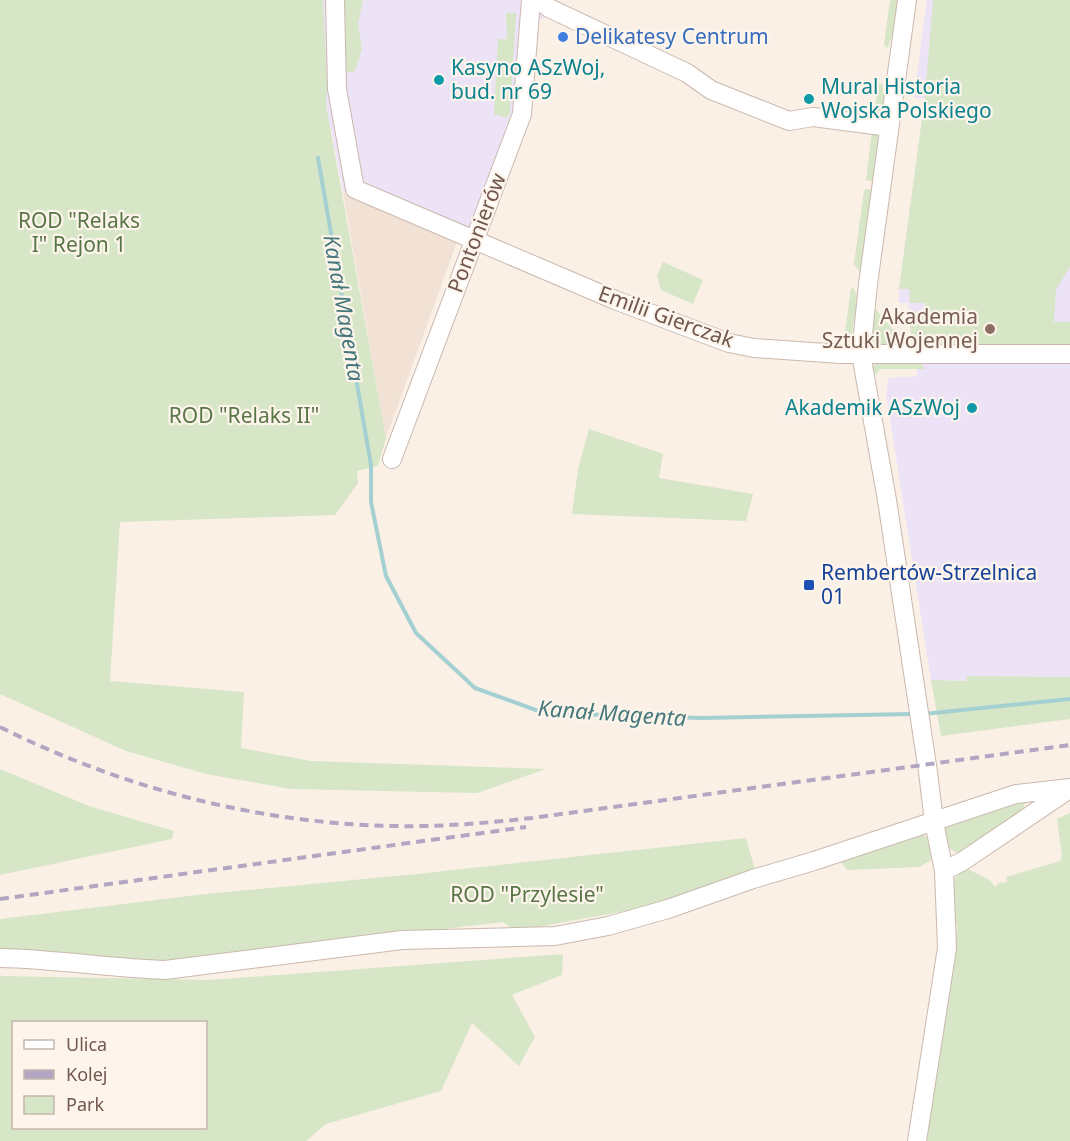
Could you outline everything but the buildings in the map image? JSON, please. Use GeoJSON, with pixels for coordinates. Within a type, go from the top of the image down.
{"type":"FeatureCollection","features":[{"type":"Feature","properties":{"kind":"street","name":"Emilii Gierczak"},"geometry":{"type":"LineString","coordinates":[[335,0],[337,89],[355,189],[615,300],[729,343],[754,348],[861,354],[1070,354]]}},
{"type":"Feature","properties":{"kind":"street"},"geometry":{"type":"LineString","coordinates":[[907,0],[868,284],[861,354],[887,500],[934,822],[944,871],[947,948],[917,1141]]}},
{"type":"Feature","properties":{"kind":"street"},"geometry":{"type":"LineString","coordinates":[[531,9],[544,4],[687,73],[711,90],[789,122],[813,117],[890,127]]}},
{"type":"Feature","properties":{"kind":"street","name":"Pontonierów"},"geometry":{"type":"LineString","coordinates":[[392,459],[522,114],[531,9]]}},
{"type":"Feature","properties":{"kind":"street"},"geometry":{"type":"LineString","coordinates":[[0,958],[40,959],[130,969],[165,970],[402,940],[555,936],[608,926],[668,909],[753,879],[1016,794],[1070,788]]}},
{"type":"Feature","properties":{"kind":"street"},"geometry":{"type":"LineString","coordinates":[[944,871],[963,861],[1070,788]]}},
{"type":"Feature","properties":{"kind":"shaded area"},"geometry":{"type":"Polygon","coordinates":[[[0,0],[546,0],[545,16],[534,26],[527,113],[478,247],[343,192],[331,129],[0,160],[0,0]]]}},
{"type":"Feature","properties":{"kind":"shaded area","name":"Akademia Sztuki Wojennej"},"geometry":{"type":"Polygon","coordinates":[[[927,0],[1070,0],[1070,677],[968,676],[968,681],[931,680],[886,394],[888,378],[917,376],[916,344],[912,344],[908,303],[899,303],[899,289],[925,98],[914,98],[927,0]]]}},
{"type":"Feature","properties":{"kind":"shaded area"},"geometry":{"type":"Polygon","coordinates":[[[343,192],[458,239],[386,438],[343,192]]]}},
{"type":"Feature","properties":{"kind":"green space"},"geometry":{"type":"Polygon","coordinates":[[[0,0],[323,0],[326,105],[386,438],[378,466],[357,471],[358,483],[335,515],[120,522],[110,681],[244,692],[241,748],[311,761],[546,769],[477,793],[291,789],[206,774],[126,751],[0,694],[0,0]]]}},
{"type":"Feature","properties":{"kind":"green space"},"geometry":{"type":"Polygon","coordinates":[[[342,0],[363,0],[358,24],[362,49],[355,71],[344,73],[342,0]]]}},
{"type":"Feature","properties":{"kind":"green space"},"geometry":{"type":"Polygon","coordinates":[[[890,0],[900,0],[896,35],[890,40],[888,48],[884,45],[890,0]]]}},
{"type":"Feature","properties":{"kind":"green space"},"geometry":{"type":"Polygon","coordinates":[[[933,0],[1070,0],[1070,267],[1056,289],[1054,322],[1070,322],[1070,347],[912,344],[909,314],[925,311],[925,303],[910,303],[909,289],[899,289],[925,97],[933,0]]]}},
{"type":"Feature","properties":{"kind":"green space"},"geometry":{"type":"Polygon","coordinates":[[[506,13],[516,13],[510,113],[507,118],[494,114],[498,39],[507,39],[506,13]]]}},
{"type":"Feature","properties":{"kind":"green space"},"geometry":{"type":"Polygon","coordinates":[[[878,84],[883,84],[883,93],[887,94],[883,116],[874,121],[878,84]]]}},
{"type":"Feature","properties":{"kind":"green space"},"geometry":{"type":"Polygon","coordinates":[[[872,132],[880,138],[875,182],[866,180],[872,132]]]}},
{"type":"Feature","properties":{"kind":"green space"},"geometry":{"type":"Polygon","coordinates":[[[866,189],[874,190],[863,277],[854,264],[866,189]]]}},
{"type":"Feature","properties":{"kind":"green space"},"geometry":{"type":"Polygon","coordinates":[[[663,262],[703,280],[693,304],[661,290],[657,276],[663,262]]]}},
{"type":"Feature","properties":{"kind":"green space"},"geometry":{"type":"Polygon","coordinates":[[[851,288],[854,289],[860,302],[857,317],[854,319],[851,341],[843,347],[851,288]]]}},
{"type":"Feature","properties":{"kind":"green space"},"geometry":{"type":"Polygon","coordinates":[[[873,306],[901,339],[900,346],[877,347],[870,341],[873,306]]]}},
{"type":"Feature","properties":{"kind":"green space"},"geometry":{"type":"Polygon","coordinates":[[[918,360],[925,369],[880,369],[872,376],[872,367],[879,361],[918,360]]]}},
{"type":"Feature","properties":{"kind":"green space"},"geometry":{"type":"Polygon","coordinates":[[[589,429],[663,454],[659,478],[753,494],[746,521],[572,514],[578,469],[589,429]]]}},
{"type":"Feature","properties":{"kind":"green space"},"geometry":{"type":"Polygon","coordinates":[[[967,676],[1070,677],[1070,719],[941,736],[931,680],[967,681],[967,676]]]}},
{"type":"Feature","properties":{"kind":"green space"},"geometry":{"type":"Polygon","coordinates":[[[0,769],[89,806],[174,831],[172,839],[0,875],[0,769]]]}},
{"type":"Feature","properties":{"kind":"green space"},"geometry":{"type":"Polygon","coordinates":[[[1023,801],[1025,810],[961,853],[951,850],[945,843],[944,835],[947,825],[1023,801]]]}},
{"type":"Feature","properties":{"kind":"green space"},"geometry":{"type":"Polygon","coordinates":[[[1070,813],[1070,1141],[924,1141],[957,929],[953,882],[957,875],[966,868],[991,881],[995,887],[999,883],[1007,882],[1006,877],[1060,861],[1062,856],[1057,819],[1070,813]]]}},
{"type":"Feature","properties":{"kind":"green space"},"geometry":{"type":"Polygon","coordinates":[[[921,833],[931,841],[933,854],[930,861],[919,867],[848,870],[842,864],[841,861],[921,833]]]}},
{"type":"Feature","properties":{"kind":"green space","name":"ROD \"Przylesie\""},"geometry":{"type":"Polygon","coordinates":[[[746,838],[755,870],[670,903],[515,931],[503,922],[147,962],[0,954],[0,919],[197,895],[417,874],[746,838]]]}},
{"type":"Feature","properties":{"kind":"green space"},"geometry":{"type":"Polygon","coordinates":[[[563,954],[562,975],[512,995],[535,1037],[519,1066],[472,1023],[441,1091],[326,1124],[306,1141],[0,1141],[0,976],[208,980],[563,954]]]}},
{"type":"Feature","properties":{"kind":"waterway","name":"Kanał Magenta"},"geometry":{"type":"LineString","coordinates":[[318,158],[371,465],[371,502],[386,576],[416,633],[475,688],[544,713],[701,718],[914,714]]}},
{"type":"Feature","properties":{"kind":"waterway","name":"Kanał Magenta"},"geometry":{"type":"LineString","coordinates":[[924,714],[1070,699]]}},
{"type":"Feature","properties":{"kind":"railway"},"geometry":{"type":"LineString","coordinates":[[0,727],[94,768],[192,799],[293,818],[345,824],[396,826],[430,826],[532,818],[1070,745]]}},
{"type":"Feature","properties":{"kind":"railway"},"geometry":{"type":"LineString","coordinates":[[0,899],[526,827]]}},
{"type":"Feature","properties":{"kind":"place","name":"Delikatesy Centrum"},"geometry":{"type":"Point","coordinates":[563,37]}},
{"type":"Feature","properties":{"kind":"place","name":"Kasyno ASzWoj, bud. nr 69"},"geometry":{"type":"Point","coordinates":[439,80]}},
{"type":"Feature","properties":{"kind":"place","name":"Mural Historia Wojska Polskiego"},"geometry":{"type":"Point","coordinates":[809,99]}},
{"type":"Feature","properties":{"kind":"place","name":"Akademia Sztuki Wojennej"},"geometry":{"type":"Point","coordinates":[990,329]}},
{"type":"Feature","properties":{"kind":"place","name":"Akademik ASzWoj"},"geometry":{"type":"Point","coordinates":[972,408]}},
{"type":"Feature","properties":{"kind":"place","name":"Rembertów-Strzelnica 01"},"geometry":{"type":"Point","coordinates":[809,585]}},
{"type":"Feature","properties":{"kind":"park label","name":"ROD \"Relaks I\" Rejon 1"},"geometry":{"type":"Point","coordinates":[79,233]}},
{"type":"Feature","properties":{"kind":"park label","name":"ROD \"Relaks II\""},"geometry":{"type":"Point","coordinates":[244,416]}}]}
